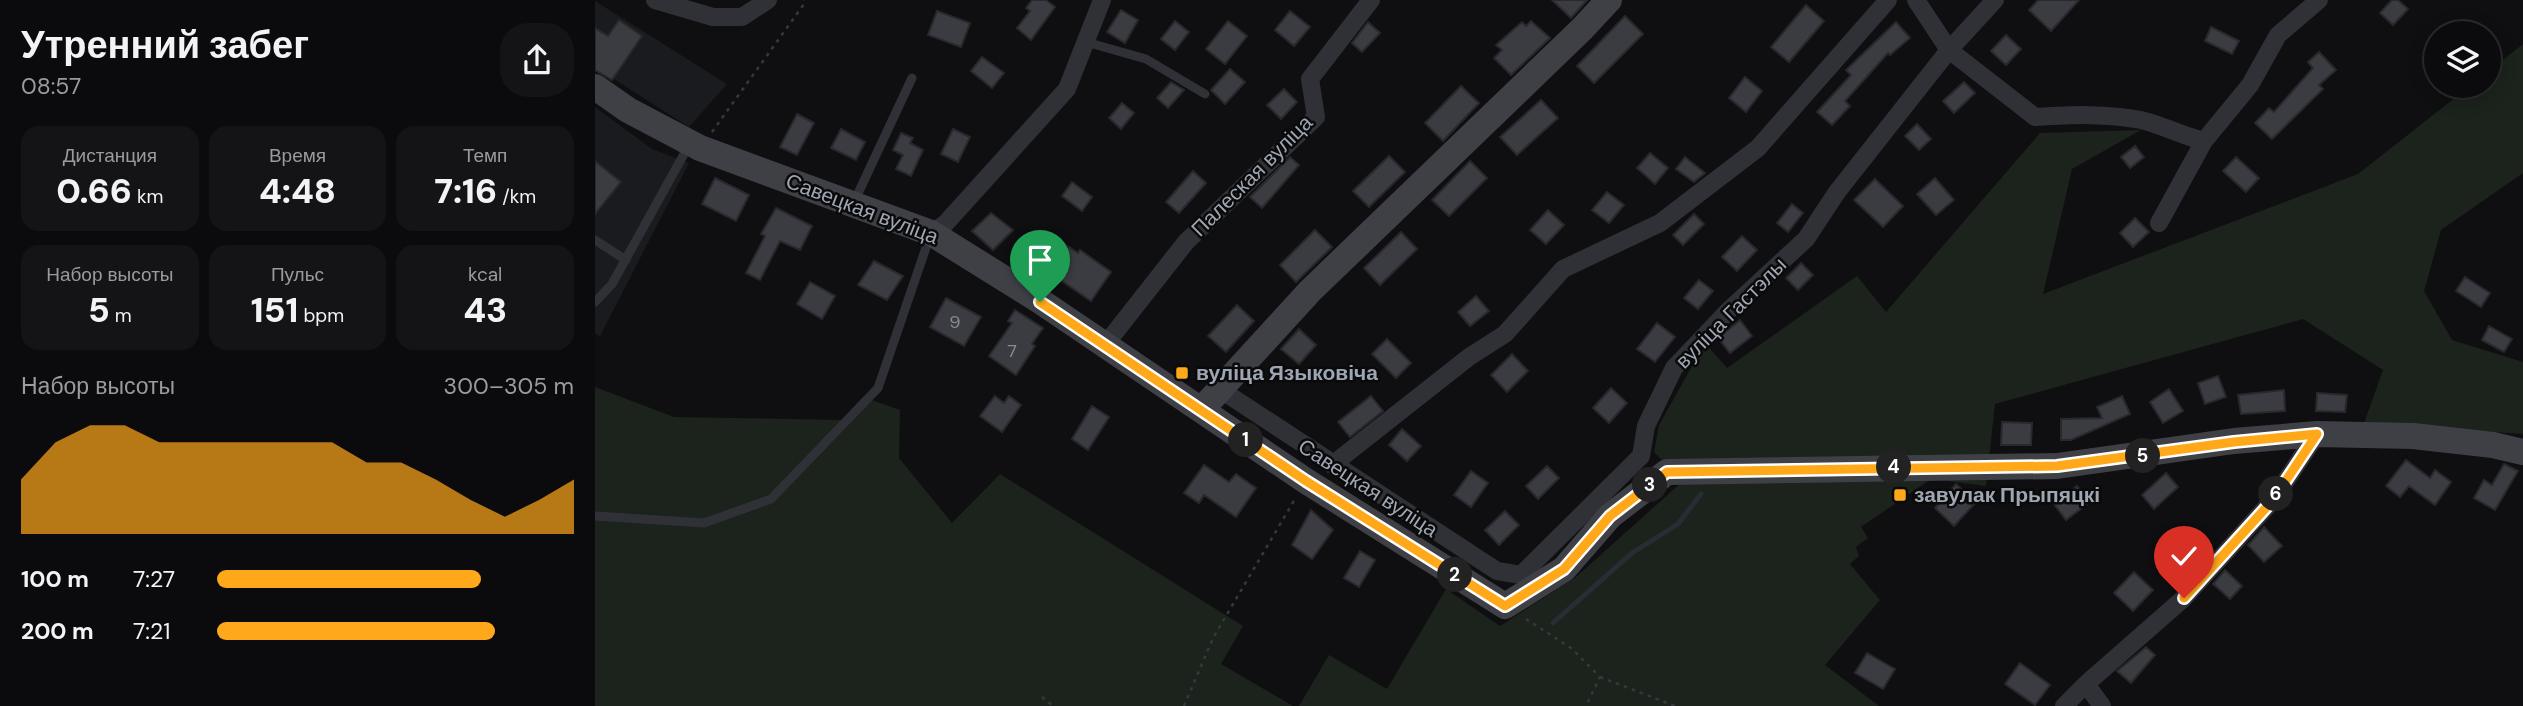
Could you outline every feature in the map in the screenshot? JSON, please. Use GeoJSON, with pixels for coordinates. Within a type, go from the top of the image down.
{"type":"FeatureCollection","features":[{"type":"Feature","properties":{"kind":"street"},"geometry":{"type":"LineString","coordinates":[[655,0],[713,17],[742,17],[768,0]]}},
{"type":"Feature","properties":{"kind":"street"},"geometry":{"type":"LineString","coordinates":[[931,233],[945,224],[1067,89],[1102,0]]}},
{"type":"Feature","properties":{"kind":"street","name":"Палеская вуліца"},"geometry":{"type":"LineString","coordinates":[[1105,345],[1186,242],[1316,117],[1310,79],[1371,0]]}},
{"type":"Feature","properties":{"kind":"street"},"geometry":{"type":"LineString","coordinates":[[1202,409],[1310,291],[1583,29],[1609,0]]}},
{"type":"Feature","properties":{"kind":"street"},"geometry":{"type":"LineString","coordinates":[[1332,465],[1469,357],[1505,334],[1563,269],[1660,223],[1758,148],[1888,0]]}},
{"type":"Feature","properties":{"kind":"street"},"geometry":{"type":"LineString","coordinates":[[1916,0],[1949,50],[2035,117],[2096,114],[2143,120],[2182,136],[2204,141]]}},
{"type":"Feature","properties":{"kind":"street","name":"вуліца Гастэлы"},"geometry":{"type":"LineString","coordinates":[[1521,575],[1641,456],[1646,426],[1674,368],[1729,310],[1806,239],[1837,192],[1949,50],[1995,0]]}},
{"type":"Feature","properties":{"kind":"street"},"geometry":{"type":"LineString","coordinates":[[2159,223],[2204,141],[2250,85],[2278,35],[2319,0]]}},
{"type":"Feature","properties":{"kind":"street","name":"Савецкая вуліца"},"geometry":{"type":"LineString","coordinates":[[595,88],[628,110],[695,146],[931,233],[1202,409],[1306,481],[1505,606]]}},
{"type":"Feature","properties":{"kind":"street","name":"Савецкая вуліца"},"geometry":{"type":"LineString","coordinates":[[1221,390],[1497,571],[1521,575]]}},
{"type":"Feature","properties":{"kind":"street"},"geometry":{"type":"LineString","coordinates":[[1505,606],[1564,569],[1610,516],[1667,472],[2057,466],[2234,442],[2317,434],[2413,436],[2493,445],[2523,452]]}},
{"type":"Feature","properties":{"kind":"street"},"geometry":{"type":"LineString","coordinates":[[2064,706],[2085,684],[2184,598],[2273,500],[2317,434]]}},
{"type":"Feature","properties":{"kind":"street"},"geometry":{"type":"LineString","coordinates":[[2085,684],[2102,706]]}},
{"type":"Feature","properties":{"kind":"lane"},"geometry":{"type":"LineString","coordinates":[[1086,42],[1146,59],[1205,94]]}},
{"type":"Feature","properties":{"kind":"lane"},"geometry":{"type":"LineString","coordinates":[[853,203],[912,78]]}},
{"type":"Feature","properties":{"kind":"lane"},"geometry":{"type":"LineString","coordinates":[[595,302],[612,284],[695,146]]}},
{"type":"Feature","properties":{"kind":"lane"},"geometry":{"type":"LineString","coordinates":[[595,516],[704,523],[771,499],[878,388],[931,233]]}},
{"type":"Feature","properties":{"kind":"lane"},"geometry":{"type":"LineString","coordinates":[[595,240],[626,260]]}},
{"type":"Feature","properties":{"kind":"path"},"geometry":{"type":"LineString","coordinates":[[695,146],[804,5],[804,0]]}},
{"type":"Feature","properties":{"kind":"path"},"geometry":{"type":"LineString","coordinates":[[1184,706],[1213,638],[1306,481]]}},
{"type":"Feature","properties":{"kind":"path"},"geometry":{"type":"LineString","coordinates":[[1505,606],[1571,648],[1600,677],[1675,706]]}},
{"type":"Feature","properties":{"kind":"path"},"geometry":{"type":"LineString","coordinates":[[1586,706],[1600,677]]}},
{"type":"Feature","properties":{"kind":"path"},"geometry":{"type":"LineString","coordinates":[[1042,698],[1053,706]]}},
{"type":"Feature","properties":{"kind":"shaded area"},"geometry":{"type":"Polygon","coordinates":[[[595,1],[727,84],[689,127],[595,67],[595,1]]]}},
{"type":"Feature","properties":{"kind":"shaded area"},"geometry":{"type":"Polygon","coordinates":[[[2523,44],[2523,173],[2441,230],[2424,291],[2452,340],[2523,362],[2523,434],[2364,423],[2383,370],[2303,319],[1995,404],[1986,486],[1931,479],[1861,527],[1868,538],[1856,547],[1859,556],[1850,564],[1880,600],[1825,665],[1879,706],[1299,706],[1329,655],[1387,689],[1446,589],[1500,626],[1576,577],[1683,481],[1654,452],[1659,425],[1705,343],[1727,368],[1857,276],[1886,312],[2040,133],[2141,130],[2072,169],[2043,294],[2358,174],[2455,98],[2501,98],[2501,61],[2523,44]]]}},
{"type":"Feature","properties":{"kind":"shaded area"},"geometry":{"type":"Polygon","coordinates":[[[595,107],[652,149],[689,163],[600,336],[595,333],[595,107]]]}},
{"type":"Feature","properties":{"kind":"shaded area"},"geometry":{"type":"Polygon","coordinates":[[[595,387],[674,417],[842,420],[863,397],[900,410],[899,458],[952,523],[1000,474],[1243,626],[1221,664],[1293,706],[595,706],[595,387]]]}},
{"type":"Feature","properties":{"kind":"building"},"geometry":{"type":"Polygon","coordinates":[[[1032,0],[1046,0],[1055,7],[1031,40],[1017,28],[1030,11],[1026,8],[1032,0]]]}},
{"type":"Feature","properties":{"kind":"building"},"geometry":{"type":"Polygon","coordinates":[[[1552,0],[1587,0],[1571,18],[1552,0]]]}},
{"type":"Feature","properties":{"kind":"building"},"geometry":{"type":"Polygon","coordinates":[[[2038,0],[2079,0],[2051,31],[2029,10],[2038,0]]]}},
{"type":"Feature","properties":{"kind":"building"},"geometry":{"type":"Polygon","coordinates":[[[2392,0],[2398,0],[2408,9],[2393,25],[2380,13],[2392,0]]]}},
{"type":"Feature","properties":{"kind":"building"},"geometry":{"type":"Polygon","coordinates":[[[1806,5],[1824,21],[1789,62],[1771,47],[1806,5]]]}},
{"type":"Feature","properties":{"kind":"building"},"geometry":{"type":"Polygon","coordinates":[[[1121,10],[1138,20],[1125,43],[1107,32],[1121,10]]]}},
{"type":"Feature","properties":{"kind":"building"},"geometry":{"type":"Polygon","coordinates":[[[937,11],[970,23],[961,47],[928,35],[937,11]]]}},
{"type":"Feature","properties":{"kind":"building"},"geometry":{"type":"Polygon","coordinates":[[[1290,11],[1310,27],[1294,46],[1275,30],[1290,11]]]}},
{"type":"Feature","properties":{"kind":"building"},"geometry":{"type":"Polygon","coordinates":[[[1625,16],[1643,34],[1594,83],[1577,66],[1625,16]]]}},
{"type":"Feature","properties":{"kind":"building"},"geometry":{"type":"Polygon","coordinates":[[[619,20],[642,36],[612,80],[595,70],[595,28],[608,36],[619,20]]]}},
{"type":"Feature","properties":{"kind":"building"},"geometry":{"type":"Polygon","coordinates":[[[1175,21],[1189,32],[1175,50],[1161,39],[1175,21]]]}},
{"type":"Feature","properties":{"kind":"building"},"geometry":{"type":"Polygon","coordinates":[[[1228,21],[1247,36],[1225,64],[1206,49],[1228,21]]]}},
{"type":"Feature","properties":{"kind":"building"},"geometry":{"type":"Polygon","coordinates":[[[1531,21],[1550,38],[1511,75],[1494,58],[1502,50],[1496,45],[1522,22],[1526,26],[1531,21]]]}},
{"type":"Feature","properties":{"kind":"building"},"geometry":{"type":"Polygon","coordinates":[[[1368,22],[1380,33],[1362,52],[1352,43],[1368,22]]]}},
{"type":"Feature","properties":{"kind":"building"},"geometry":{"type":"Polygon","coordinates":[[[1896,22],[1910,38],[1890,55],[1888,53],[1845,101],[1850,106],[1832,125],[1817,112],[1851,75],[1846,70],[1896,22]]]}},
{"type":"Feature","properties":{"kind":"building"},"geometry":{"type":"Polygon","coordinates":[[[2211,27],[2239,41],[2232,54],[2205,41],[2211,27]]]}},
{"type":"Feature","properties":{"kind":"building"},"geometry":{"type":"Polygon","coordinates":[[[2006,35],[2021,49],[2006,65],[1991,51],[2006,35]]]}},
{"type":"Feature","properties":{"kind":"building"},"geometry":{"type":"Polygon","coordinates":[[[2319,52],[2336,70],[2319,85],[2323,89],[2272,139],[2255,123],[2269,108],[2274,112],[2313,68],[2308,62],[2319,52]]]}},
{"type":"Feature","properties":{"kind":"building"},"geometry":{"type":"Polygon","coordinates":[[[982,57],[1004,73],[992,88],[971,71],[982,57]]]}},
{"type":"Feature","properties":{"kind":"building"},"geometry":{"type":"Polygon","coordinates":[[[1230,69],[1245,82],[1225,104],[1211,90],[1230,69]]]}},
{"type":"Feature","properties":{"kind":"building"},"geometry":{"type":"Polygon","coordinates":[[[1745,77],[1762,91],[1746,112],[1729,98],[1745,77]]]}},
{"type":"Feature","properties":{"kind":"building"},"geometry":{"type":"Polygon","coordinates":[[[1171,82],[1184,90],[1168,108],[1157,98],[1171,82]]]}},
{"type":"Feature","properties":{"kind":"building"},"geometry":{"type":"Polygon","coordinates":[[[1964,82],[1975,93],[1954,113],[1943,101],[1964,82]]]}},
{"type":"Feature","properties":{"kind":"building"},"geometry":{"type":"Polygon","coordinates":[[[1461,86],[1479,103],[1443,141],[1425,123],[1461,86]]]}},
{"type":"Feature","properties":{"kind":"building"},"geometry":{"type":"Polygon","coordinates":[[[1284,89],[1297,102],[1281,119],[1267,105],[1284,89]]]}},
{"type":"Feature","properties":{"kind":"building"},"geometry":{"type":"Polygon","coordinates":[[[1541,100],[1558,118],[1517,155],[1500,137],[1541,100]]]}},
{"type":"Feature","properties":{"kind":"building"},"geometry":{"type":"Polygon","coordinates":[[[1122,103],[1134,113],[1121,129],[1109,118],[1122,103]]]}},
{"type":"Feature","properties":{"kind":"building"},"geometry":{"type":"Polygon","coordinates":[[[797,114],[814,123],[797,155],[780,147],[797,114]]]}},
{"type":"Feature","properties":{"kind":"building"},"geometry":{"type":"Polygon","coordinates":[[[1917,124],[1931,139],[1919,150],[1905,136],[1917,124]]]}},
{"type":"Feature","properties":{"kind":"building"},"geometry":{"type":"Polygon","coordinates":[[[841,129],[865,142],[856,160],[831,148],[841,129]]]}},
{"type":"Feature","properties":{"kind":"building"},"geometry":{"type":"Polygon","coordinates":[[[953,129],[970,137],[958,162],[941,154],[953,129]]]}},
{"type":"Feature","properties":{"kind":"building"},"geometry":{"type":"Polygon","coordinates":[[[901,133],[913,138],[910,143],[923,150],[911,176],[896,169],[903,155],[893,150],[901,133]]]}},
{"type":"Feature","properties":{"kind":"building"},"geometry":{"type":"Polygon","coordinates":[[[2135,146],[2144,157],[2130,168],[2121,157],[2135,146]]]}},
{"type":"Feature","properties":{"kind":"building"},"geometry":{"type":"Polygon","coordinates":[[[1650,153],[1668,168],[1655,184],[1637,168],[1650,153]]]}},
{"type":"Feature","properties":{"kind":"building"},"geometry":{"type":"Polygon","coordinates":[[[1389,156],[1405,172],[1369,207],[1353,191],[1389,156]]]}},
{"type":"Feature","properties":{"kind":"building"},"geometry":{"type":"Polygon","coordinates":[[[1290,157],[1299,165],[1262,208],[1250,197],[1290,157]]]}},
{"type":"Feature","properties":{"kind":"building"},"geometry":{"type":"Polygon","coordinates":[[[1685,157],[1705,173],[1694,182],[1676,169],[1685,157]]]}},
{"type":"Feature","properties":{"kind":"building"},"geometry":{"type":"Polygon","coordinates":[[[2236,157],[2259,178],[2246,192],[2223,171],[2236,157]]]}},
{"type":"Feature","properties":{"kind":"building"},"geometry":{"type":"Polygon","coordinates":[[[595,161],[621,182],[595,214],[595,161]]]}},
{"type":"Feature","properties":{"kind":"building"},"geometry":{"type":"Polygon","coordinates":[[[1470,161],[1487,178],[1449,216],[1432,200],[1470,161]]]}},
{"type":"Feature","properties":{"kind":"building"},"geometry":{"type":"Polygon","coordinates":[[[1193,171],[1206,183],[1179,213],[1166,202],[1193,171]]]}},
{"type":"Feature","properties":{"kind":"building"},"geometry":{"type":"Polygon","coordinates":[[[715,178],[749,195],[736,221],[702,204],[715,178]]]}},
{"type":"Feature","properties":{"kind":"building"},"geometry":{"type":"Polygon","coordinates":[[[1935,178],[1954,200],[1936,215],[1917,194],[1935,178]]]}},
{"type":"Feature","properties":{"kind":"building"},"geometry":{"type":"Polygon","coordinates":[[[1875,179],[1903,206],[1883,227],[1854,200],[1875,179]]]}},
{"type":"Feature","properties":{"kind":"building"},"geometry":{"type":"Polygon","coordinates":[[[1072,182],[1092,197],[1082,211],[1062,196],[1072,182]]]}},
{"type":"Feature","properties":{"kind":"building"},"geometry":{"type":"Polygon","coordinates":[[[1607,192],[1624,205],[1609,223],[1592,210],[1607,192]]]}},
{"type":"Feature","properties":{"kind":"building"},"geometry":{"type":"Polygon","coordinates":[[[1792,204],[1803,213],[1788,232],[1777,223],[1792,204]]]}},
{"type":"Feature","properties":{"kind":"building"},"geometry":{"type":"Polygon","coordinates":[[[776,208],[812,226],[800,250],[780,241],[760,280],[746,273],[765,236],[761,234],[776,208]]]}},
{"type":"Feature","properties":{"kind":"building"},"geometry":{"type":"Polygon","coordinates":[[[1548,210],[1564,225],[1546,244],[1530,230],[1548,210]]]}},
{"type":"Feature","properties":{"kind":"building"},"geometry":{"type":"Polygon","coordinates":[[[991,213],[1013,230],[993,250],[972,231],[991,213]]]}},
{"type":"Feature","properties":{"kind":"building"},"geometry":{"type":"Polygon","coordinates":[[[1694,214],[1704,224],[1683,245],[1673,235],[1694,214]]]}},
{"type":"Feature","properties":{"kind":"building"},"geometry":{"type":"Polygon","coordinates":[[[2135,218],[2149,232],[2133,247],[2120,233],[2135,218]]]}},
{"type":"Feature","properties":{"kind":"building"},"geometry":{"type":"Polygon","coordinates":[[[1315,230],[1332,247],[1296,282],[1280,265],[1315,230]]]}},
{"type":"Feature","properties":{"kind":"building"},"geometry":{"type":"Polygon","coordinates":[[[1401,232],[1417,249],[1380,285],[1364,268],[1401,232]]]}},
{"type":"Feature","properties":{"kind":"building"},"geometry":{"type":"Polygon","coordinates":[[[1050,234],[1078,253],[1080,250],[1111,272],[1091,301],[1059,279],[1062,275],[1034,255],[1050,234]]]}},
{"type":"Feature","properties":{"kind":"building"},"geometry":{"type":"Polygon","coordinates":[[[1742,236],[1757,250],[1737,271],[1722,257],[1742,236]]]}},
{"type":"Feature","properties":{"kind":"building"},"geometry":{"type":"Polygon","coordinates":[[[874,261],[903,276],[887,300],[858,285],[874,261]]]}},
{"type":"Feature","properties":{"kind":"building"},"geometry":{"type":"Polygon","coordinates":[[[1801,263],[1813,275],[1798,290],[1786,278],[1801,263]]]}},
{"type":"Feature","properties":{"kind":"building"},"geometry":{"type":"Polygon","coordinates":[[[2465,277],[2490,293],[2481,307],[2456,291],[2465,277]]]}},
{"type":"Feature","properties":{"kind":"building"},"geometry":{"type":"Polygon","coordinates":[[[1699,280],[1713,291],[1698,309],[1684,298],[1699,280]]]}},
{"type":"Feature","properties":{"kind":"building"},"geometry":{"type":"Polygon","coordinates":[[[810,282],[835,296],[822,319],[797,304],[810,282]]]}},
{"type":"Feature","properties":{"kind":"building"},"geometry":{"type":"Polygon","coordinates":[[[1476,296],[1489,311],[1470,326],[1458,312],[1476,296]]]}},
{"type":"Feature","properties":{"kind":"building"},"geometry":{"type":"Polygon","coordinates":[[[946,298],[981,317],[964,346],[930,327],[946,298]]]}},
{"type":"Feature","properties":{"kind":"building"},"geometry":{"type":"Polygon","coordinates":[[[1237,305],[1254,321],[1226,352],[1208,336],[1237,305]]]}},
{"type":"Feature","properties":{"kind":"building"},"geometry":{"type":"Polygon","coordinates":[[[1015,310],[1043,328],[1016,375],[989,356],[1012,323],[1008,321],[1015,310]]]}},
{"type":"Feature","properties":{"kind":"building"},"geometry":{"type":"Polygon","coordinates":[[[1740,320],[1752,336],[1730,353],[1718,338],[1740,320]]]}},
{"type":"Feature","properties":{"kind":"building"},"geometry":{"type":"Polygon","coordinates":[[[1657,323],[1675,337],[1655,362],[1637,349],[1657,323]]]}},
{"type":"Feature","properties":{"kind":"building"},"geometry":{"type":"Polygon","coordinates":[[[2489,326],[2512,339],[2504,352],[2482,340],[2489,326]]]}},
{"type":"Feature","properties":{"kind":"building"},"geometry":{"type":"Polygon","coordinates":[[[1299,329],[1316,345],[1299,364],[1281,349],[1299,329]]]}},
{"type":"Feature","properties":{"kind":"building"},"geometry":{"type":"Polygon","coordinates":[[[1387,339],[1411,363],[1396,378],[1372,354],[1387,339]]]}},
{"type":"Feature","properties":{"kind":"building"},"geometry":{"type":"Polygon","coordinates":[[[1512,354],[1528,371],[1507,392],[1491,375],[1512,354]]]}},
{"type":"Feature","properties":{"kind":"building"},"geometry":{"type":"Polygon","coordinates":[[[2218,376],[2226,397],[2205,404],[2198,383],[2218,376]]]}},
{"type":"Feature","properties":{"kind":"building"},"geometry":{"type":"Polygon","coordinates":[[[1611,388],[1627,403],[1609,423],[1593,408],[1611,388]]]}},
{"type":"Feature","properties":{"kind":"building"},"geometry":{"type":"Polygon","coordinates":[[[2169,389],[2183,411],[2163,423],[2150,402],[2169,389]]]}},
{"type":"Feature","properties":{"kind":"building"},"geometry":{"type":"Polygon","coordinates":[[[2284,390],[2285,411],[2241,414],[2238,395],[2284,390]]]}},
{"type":"Feature","properties":{"kind":"building"},"geometry":{"type":"Polygon","coordinates":[[[2317,393],[2347,395],[2345,412],[2316,411],[2317,393]]]}},
{"type":"Feature","properties":{"kind":"building"},"geometry":{"type":"Polygon","coordinates":[[[995,396],[1004,403],[1009,396],[1021,405],[1002,432],[980,416],[995,396]]]}},
{"type":"Feature","properties":{"kind":"building"},"geometry":{"type":"Polygon","coordinates":[[[1371,396],[1383,411],[1350,437],[1338,422],[1371,396]]]}},
{"type":"Feature","properties":{"kind":"building"},"geometry":{"type":"Polygon","coordinates":[[[2122,396],[2130,414],[2071,440],[2061,440],[2061,419],[2102,418],[2097,407],[2122,396]]]}},
{"type":"Feature","properties":{"kind":"building"},"geometry":{"type":"Polygon","coordinates":[[[1092,406],[1109,417],[1088,450],[1072,439],[1092,406]]]}},
{"type":"Feature","properties":{"kind":"building"},"geometry":{"type":"Polygon","coordinates":[[[2002,422],[2032,423],[2031,445],[2001,445],[2002,422]]]}},
{"type":"Feature","properties":{"kind":"building"},"geometry":{"type":"Polygon","coordinates":[[[1402,429],[1421,446],[1407,461],[1389,445],[1402,429]]]}},
{"type":"Feature","properties":{"kind":"building"},"geometry":{"type":"Polygon","coordinates":[[[2406,460],[2430,478],[2435,470],[2451,482],[2435,505],[2409,486],[2400,497],[2386,486],[2406,460]]]}},
{"type":"Feature","properties":{"kind":"building"},"geometry":{"type":"Polygon","coordinates":[[[2504,464],[2518,471],[2495,510],[2474,498],[2484,480],[2492,485],[2504,464]]]}},
{"type":"Feature","properties":{"kind":"building"},"geometry":{"type":"Polygon","coordinates":[[[1204,465],[1229,482],[1236,474],[1256,488],[1236,517],[1204,495],[1199,503],[1184,493],[1204,465]]]}},
{"type":"Feature","properties":{"kind":"building"},"geometry":{"type":"Polygon","coordinates":[[[1547,466],[1559,478],[1538,499],[1526,486],[1547,466]]]}},
{"type":"Feature","properties":{"kind":"building"},"geometry":{"type":"Polygon","coordinates":[[[1471,471],[1488,483],[1471,507],[1454,495],[1471,471]]]}},
{"type":"Feature","properties":{"kind":"building"},"geometry":{"type":"Polygon","coordinates":[[[2166,473],[2178,487],[2154,509],[2142,495],[2166,473]]]}},
{"type":"Feature","properties":{"kind":"building"},"geometry":{"type":"Polygon","coordinates":[[[1956,484],[1976,502],[1954,526],[1935,508],[1956,484]]]}},
{"type":"Feature","properties":{"kind":"building"},"geometry":{"type":"Polygon","coordinates":[[[2077,486],[2090,502],[2066,520],[2054,504],[2077,486]]]}},
{"type":"Feature","properties":{"kind":"building"},"geometry":{"type":"Polygon","coordinates":[[[1311,510],[1333,530],[1312,559],[1292,545],[1311,510]]]}},
{"type":"Feature","properties":{"kind":"building"},"geometry":{"type":"Polygon","coordinates":[[[1505,511],[1519,525],[1499,545],[1485,530],[1505,511]]]}},
{"type":"Feature","properties":{"kind":"building"},"geometry":{"type":"Polygon","coordinates":[[[2264,527],[2282,546],[2264,562],[2248,545],[2264,527]]]}},
{"type":"Feature","properties":{"kind":"building"},"geometry":{"type":"Polygon","coordinates":[[[1360,551],[1375,560],[1359,587],[1344,578],[1360,551]]]}},
{"type":"Feature","properties":{"kind":"building"},"geometry":{"type":"Polygon","coordinates":[[[2225,570],[2242,586],[2230,599],[2213,584],[2225,570]]]}},
{"type":"Feature","properties":{"kind":"building"},"geometry":{"type":"Polygon","coordinates":[[[2134,572],[2153,590],[2133,611],[2114,593],[2134,572]]]}},
{"type":"Feature","properties":{"kind":"building"},"geometry":{"type":"Polygon","coordinates":[[[2146,647],[2155,655],[2131,683],[2117,671],[2146,647]]]}},
{"type":"Feature","properties":{"kind":"building"},"geometry":{"type":"Polygon","coordinates":[[[1867,653],[1895,669],[1883,689],[1855,673],[1867,653]]]}},
{"type":"Feature","properties":{"kind":"building"},"geometry":{"type":"Polygon","coordinates":[[[2020,663],[2050,685],[2035,705],[2005,684],[2020,663]]]}},
{"type":"Feature","properties":{"kind":"waterway"},"geometry":{"type":"LineString","coordinates":[[1553,623],[1632,553],[1678,524],[1701,494]]}},
{"type":"Feature","properties":{"kind":"place","name":"вуліца Языковіча"},"geometry":{"type":"Point","coordinates":[1182,373]}},
{"type":"Feature","properties":{"kind":"place","name":"завулак Прыпяцкі"},"geometry":{"type":"Point","coordinates":[1900,495]}},
{"type":"Feature","properties":{"kind":"route"},"geometry":{"type":"LineString","coordinates":[[1040,302],[1306,481],[1505,606],[1564,569],[1610,516],[1667,472],[1968,465],[2057,466],[2132,458],[2234,442],[2317,434],[2273,500],[2184,598]]}}]}
